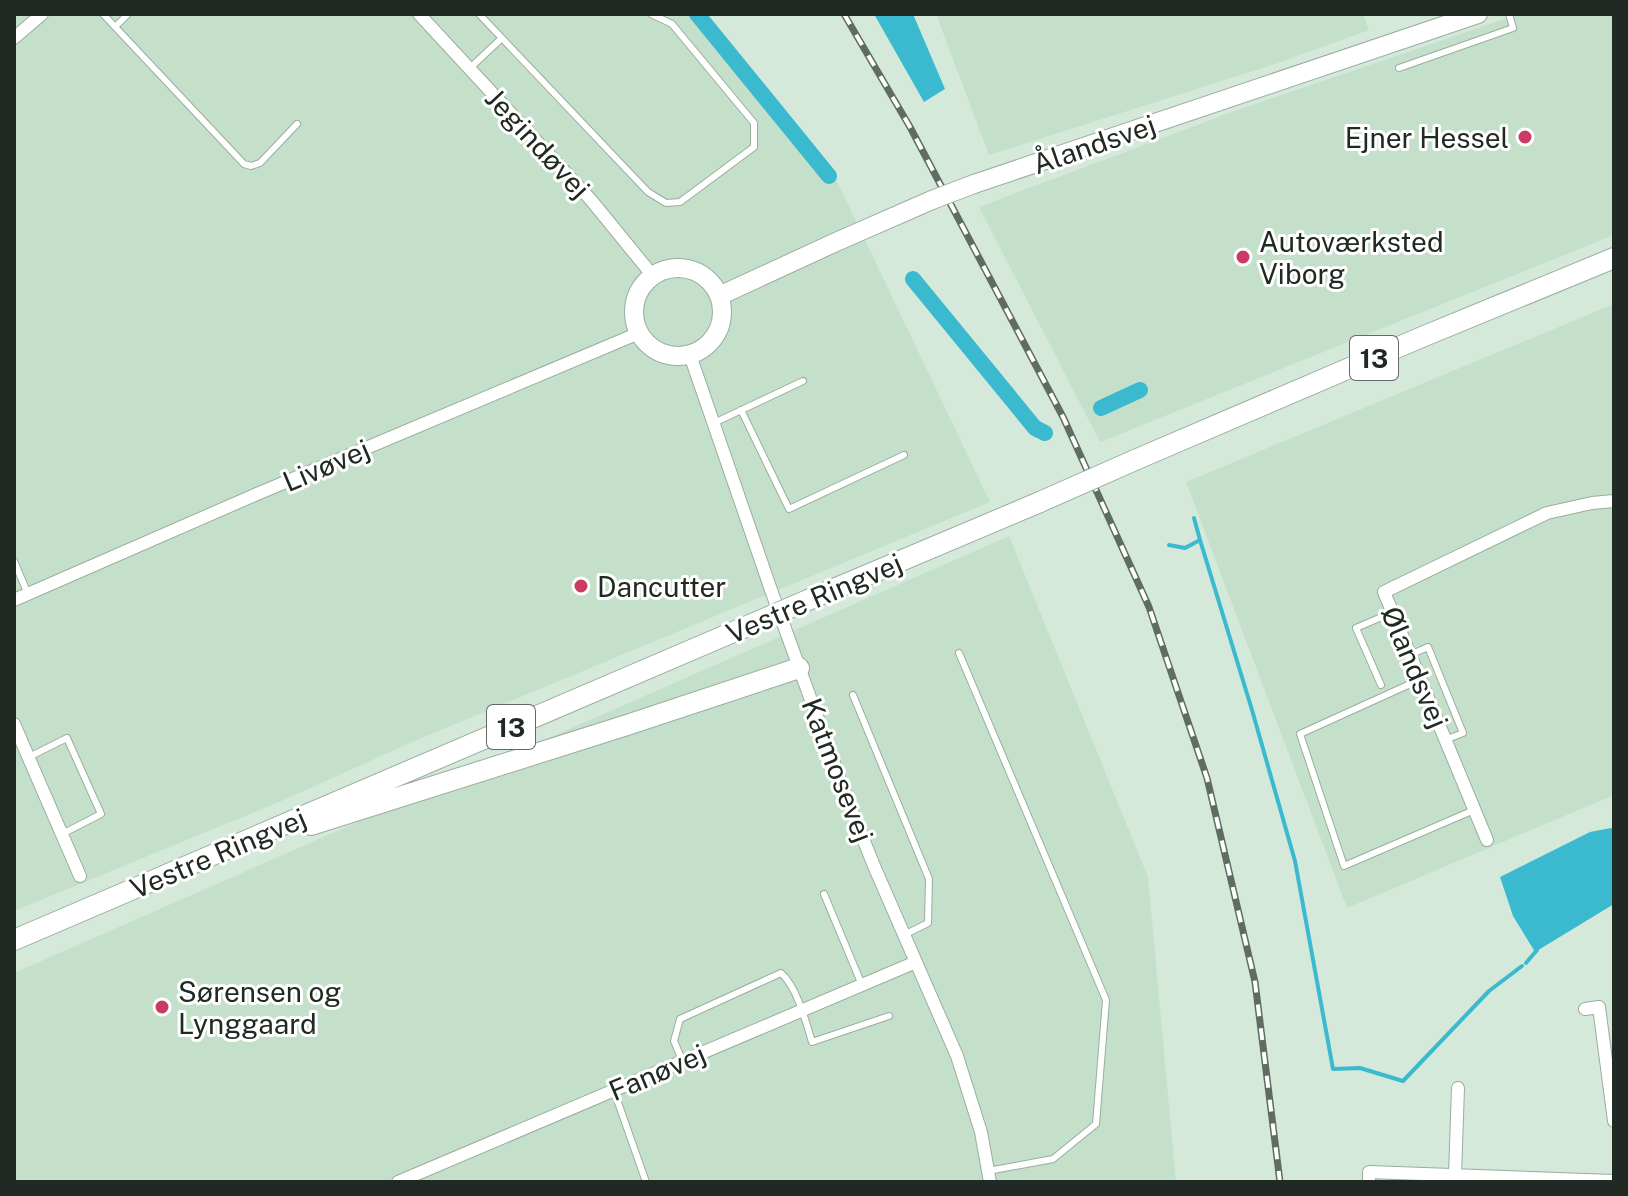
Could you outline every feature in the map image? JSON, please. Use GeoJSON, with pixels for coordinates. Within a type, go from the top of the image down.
{"type":"FeatureCollection","features":[{"type":"Feature","properties":{"kind":"main road","name":"Vestre Ringvej"},"geometry":{"type":"LineString","coordinates":[[14,940],[1422,337],[1614,258]]}},
{"type":"Feature","properties":{"kind":"main road"},"geometry":{"type":"LineString","coordinates":[[271,830],[316,824],[799,668]]}},
{"type":"Feature","properties":{"kind":"street"},"geometry":{"type":"LineString","coordinates":[[14,38],[42,14]]}},
{"type":"Feature","properties":{"kind":"street","name":"Jegindøvej"},"geometry":{"type":"LineString","coordinates":[[419,14],[591,200],[653,276]]}},
{"type":"Feature","properties":{"kind":"street","name":"Ålandsvej"},"geometry":{"type":"LineString","coordinates":[[719,296],[974,184],[1478,14]]}},
{"type":"Feature","properties":{"kind":"street"},"geometry":{"type":"LineString","coordinates":[[664,270],[690,270],[712,284],[719,296],[722,310],[714,338],[690,355],[661,353],[648,345],[634,321],[637,296],[643,285],[664,270]]}},
{"type":"Feature","properties":{"kind":"street","name":"Livøvej"},"geometry":{"type":"LineString","coordinates":[[14,600],[639,333]]}},
{"type":"Feature","properties":{"kind":"street","name":"Katmosevej"},"geometry":{"type":"LineString","coordinates":[[690,355],[844,791],[957,1056],[981,1132],[989,1177]]}},
{"type":"Feature","properties":{"kind":"street","name":"Ølandsvej"},"geometry":{"type":"LineString","coordinates":[[1487,840],[1384,592],[1547,513],[1614,501]]}},
{"type":"Feature","properties":{"kind":"street"},"geometry":{"type":"LineString","coordinates":[[14,724],[80,876]]}},
{"type":"Feature","properties":{"kind":"street","name":"Fanøvej"},"geometry":{"type":"LineString","coordinates":[[398,1182],[916,962]]}},
{"type":"Feature","properties":{"kind":"street"},"geometry":{"type":"LineString","coordinates":[[1585,1009],[1599,1007],[1614,1121]]}},
{"type":"Feature","properties":{"kind":"street"},"geometry":{"type":"LineString","coordinates":[[1455,1175],[1458,1088]]}},
{"type":"Feature","properties":{"kind":"street"},"geometry":{"type":"LineString","coordinates":[[1369,1182],[1369,1172],[1614,1181]]}},
{"type":"Feature","properties":{"kind":"lane"},"geometry":{"type":"LineString","coordinates":[[103,14],[244,164],[251,166],[260,163],[297,124]]}},
{"type":"Feature","properties":{"kind":"lane"},"geometry":{"type":"LineString","coordinates":[[115,27],[128,14]]}},
{"type":"Feature","properties":{"kind":"lane"},"geometry":{"type":"LineString","coordinates":[[479,14],[648,192],[666,203],[680,202],[754,147],[754,123],[672,24],[651,14]]}},
{"type":"Feature","properties":{"kind":"lane"},"geometry":{"type":"LineString","coordinates":[[1399,68],[1513,28],[1509,14]]}},
{"type":"Feature","properties":{"kind":"lane"},"geometry":{"type":"LineString","coordinates":[[470,68],[502,38]]}},
{"type":"Feature","properties":{"kind":"lane"},"geometry":{"type":"LineString","coordinates":[[714,423],[803,381]]}},
{"type":"Feature","properties":{"kind":"lane"},"geometry":{"type":"LineString","coordinates":[[741,410],[789,509],[904,455]]}},
{"type":"Feature","properties":{"kind":"lane"},"geometry":{"type":"LineString","coordinates":[[14,561],[28,594]]}},
{"type":"Feature","properties":{"kind":"lane"},"geometry":{"type":"LineString","coordinates":[[1381,685],[1356,628],[1392,612]]}},
{"type":"Feature","properties":{"kind":"lane"},"geometry":{"type":"LineString","coordinates":[[1410,655],[1428,647],[1452,704],[1463,733],[1445,740]]}},
{"type":"Feature","properties":{"kind":"lane"},"geometry":{"type":"LineString","coordinates":[[959,653],[1106,1000],[1096,1124],[1053,1159],[989,1177]]}},
{"type":"Feature","properties":{"kind":"lane"},"geometry":{"type":"LineString","coordinates":[[1420,679],[1300,734],[1344,866],[1474,810]]}},
{"type":"Feature","properties":{"kind":"lane"},"geometry":{"type":"LineString","coordinates":[[853,695],[929,879],[928,923],[904,935]]}},
{"type":"Feature","properties":{"kind":"lane"},"geometry":{"type":"LineString","coordinates":[[29,757],[67,738],[101,814],[62,834]]}},
{"type":"Feature","properties":{"kind":"lane"},"geometry":{"type":"LineString","coordinates":[[824,894],[862,985]]}},
{"type":"Feature","properties":{"kind":"lane"},"geometry":{"type":"LineString","coordinates":[[682,1061],[674,1041],[680,1019],[781,973],[787,978],[802,1010],[812,1042],[889,1016]]}},
{"type":"Feature","properties":{"kind":"lane"},"geometry":{"type":"LineString","coordinates":[[614,1090],[646,1182]]}},
{"type":"Feature","properties":{"kind":"shaded area"},"geometry":{"type":"Polygon","coordinates":[[[14,14],[702,14],[832,171],[990,502],[14,911],[14,14]]]}},
{"type":"Feature","properties":{"kind":"shaded area"},"geometry":{"type":"Polygon","coordinates":[[[936,14],[1363,14],[1369,30],[1278,63],[989,155],[936,14]]]}},
{"type":"Feature","properties":{"kind":"shaded area"},"geometry":{"type":"Polygon","coordinates":[[[1519,14],[1614,14],[1614,235],[1100,442],[979,207],[1229,113],[1519,14]]]}},
{"type":"Feature","properties":{"kind":"shaded area"},"geometry":{"type":"Polygon","coordinates":[[[1614,304],[1614,795],[1347,908],[1186,482],[1614,304]]]}},
{"type":"Feature","properties":{"kind":"shaded area"},"geometry":{"type":"Polygon","coordinates":[[[1009,536],[1148,877],[1176,1182],[14,1182],[14,973],[1009,536]]]}},
{"type":"Feature","properties":{"kind":"water"},"geometry":{"type":"Polygon","coordinates":[[[874,14],[913,14],[945,89],[924,102],[874,14]]]}},
{"type":"Feature","properties":{"kind":"water"},"geometry":{"type":"Polygon","coordinates":[[[1614,829],[1614,904],[1535,952],[1513,916],[1500,877],[1590,832],[1614,829]]]}},
{"type":"Feature","properties":{"kind":"waterway"},"geometry":{"type":"LineString","coordinates":[[697,14],[829,176]]}},
{"type":"Feature","properties":{"kind":"waterway"},"geometry":{"type":"LineString","coordinates":[[913,279],[1035,428],[1045,433]]}},
{"type":"Feature","properties":{"kind":"waterway"},"geometry":{"type":"LineString","coordinates":[[1101,408],[1140,390]]}},
{"type":"Feature","properties":{"kind":"waterway"},"geometry":{"type":"LineString","coordinates":[[1169,545],[1185,548],[1200,540],[1194,518]]}},
{"type":"Feature","properties":{"kind":"waterway"},"geometry":{"type":"LineString","coordinates":[[1200,540],[1295,861],[1333,1069],[1360,1068],[1403,1081],[1489,991],[1522,966]]}},
{"type":"Feature","properties":{"kind":"waterway"},"geometry":{"type":"LineString","coordinates":[[1526,963],[1537,950]]}},
{"type":"Feature","properties":{"kind":"railway"},"geometry":{"type":"LineString","coordinates":[[844,14],[910,127],[1063,417],[1149,607],[1207,778],[1255,982],[1280,1182]]}},
{"type":"Feature","properties":{"kind":"place","name":"Ejner Hessel"},"geometry":{"type":"Point","coordinates":[1525,137]}},
{"type":"Feature","properties":{"kind":"place","name":"Autoværksted Viborg"},"geometry":{"type":"Point","coordinates":[1243,257]}},
{"type":"Feature","properties":{"kind":"place","name":"Dancutter"},"geometry":{"type":"Point","coordinates":[581,586]}},
{"type":"Feature","properties":{"kind":"place","name":"Sørensen og Lynggaard"},"geometry":{"type":"Point","coordinates":[162,1007]}}]}
